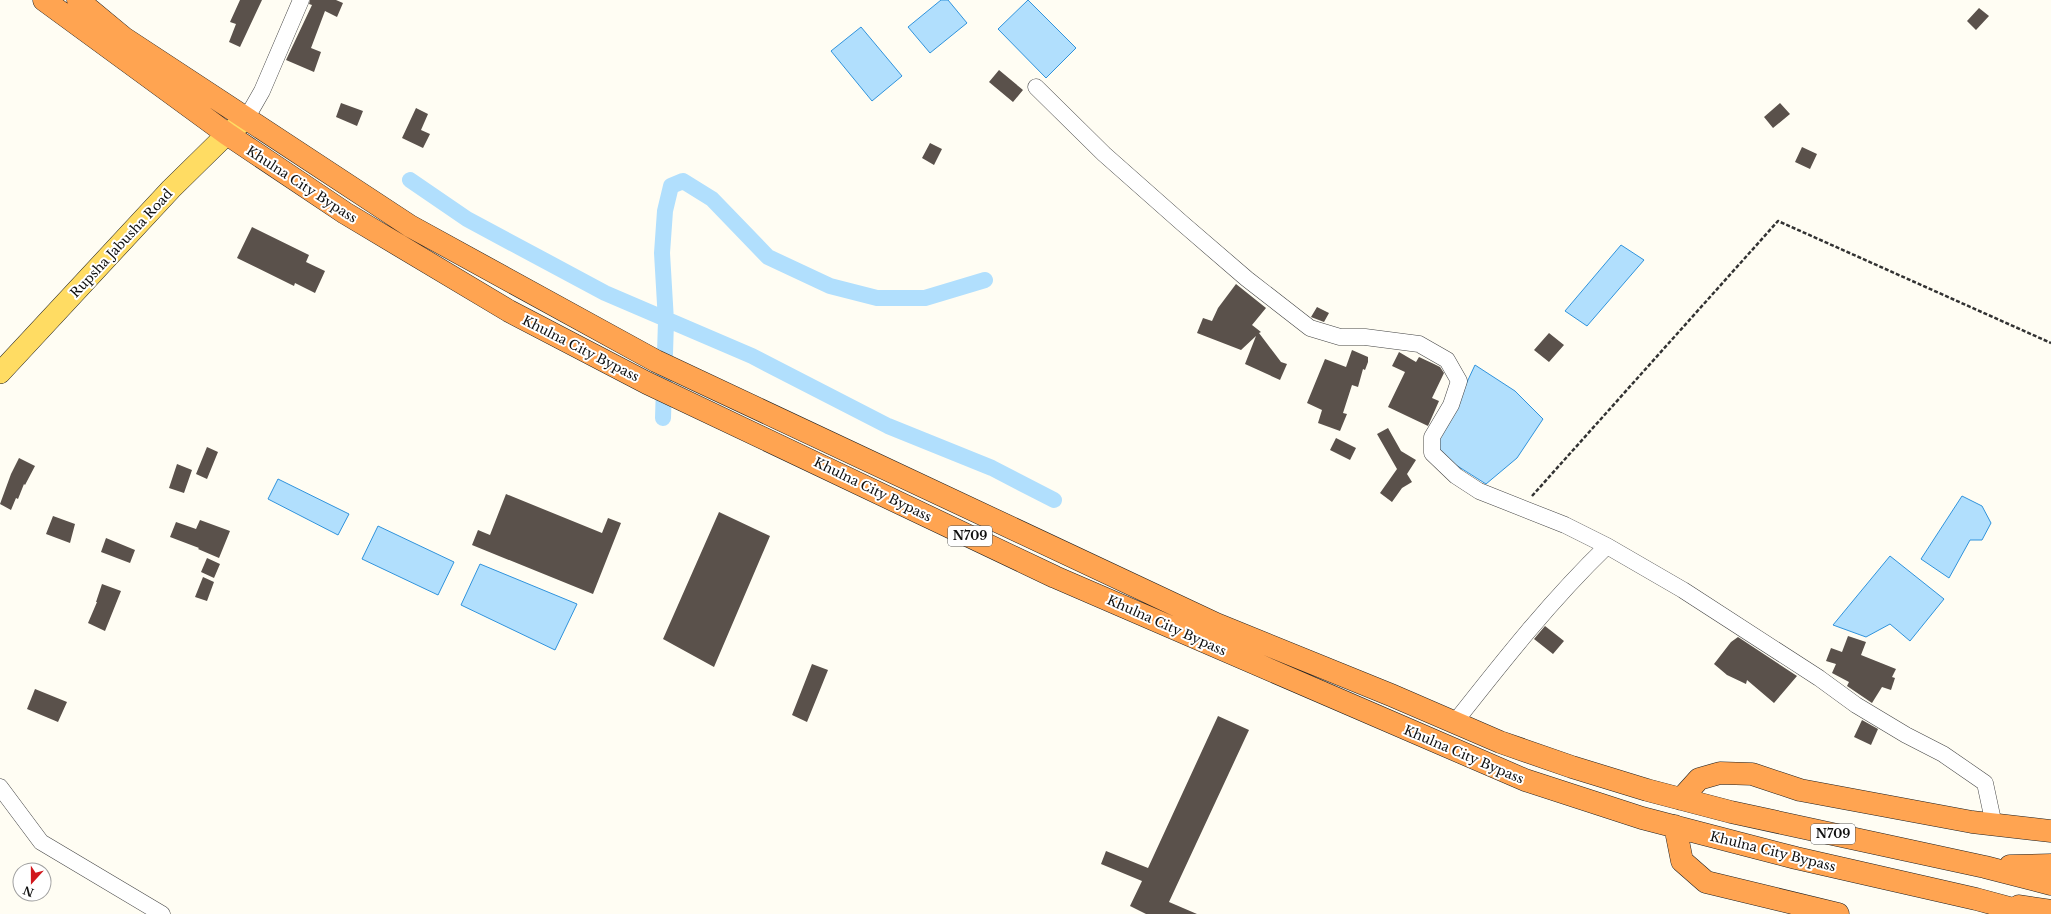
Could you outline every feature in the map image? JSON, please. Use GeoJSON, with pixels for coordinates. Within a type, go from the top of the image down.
{"type":"FeatureCollection","features":[{"type":"Feature","properties":{"kind":"highway","name":"Khulna City Bypass"},"geometry":{"type":"LineString","coordinates":[[44,0],[227,134],[345,212],[509,311],[647,382],[1055,577],[1525,780],[1642,818],[1796,858],[1976,899],[2032,914]]}},
{"type":"Feature","properties":{"kind":"highway","name":"Khulna City Bypass"},"geometry":{"type":"LineString","coordinates":[[78,0],[124,38],[410,226],[656,361],[1216,624],[1455,722],[1500,742],[1572,767],[1731,812],[1985,867],[2051,884]]}},
{"type":"Feature","properties":{"kind":"highway"},"geometry":{"type":"LineString","coordinates":[[1681,799],[1698,779],[1720,773],[1752,774],[1800,790],[1972,822],[2051,831]]}},
{"type":"Feature","properties":{"kind":"highway"},"geometry":{"type":"LineString","coordinates":[[1675,826],[1682,861],[1706,882],[1838,914]]}},
{"type":"Feature","properties":{"kind":"highway","name":"Khulna City Bypass"},"geometry":{"type":"LineString","coordinates":[[1985,867],[2051,865]]}},
{"type":"Feature","properties":{"kind":"highway","name":"Khulna City Bypass"},"geometry":{"type":"LineString","coordinates":[[1985,867],[2051,873]]}},
{"type":"Feature","properties":{"kind":"highway","name":"Khulna City Bypass"},"geometry":{"type":"LineString","coordinates":[[1985,867],[2051,877]]}},
{"type":"Feature","properties":{"kind":"highway","name":"Khulna City Bypass"},"geometry":{"type":"LineString","coordinates":[[1976,899],[2051,911]]}},
{"type":"Feature","properties":{"kind":"highway","name":"Khulna City Bypass"},"geometry":{"type":"LineString","coordinates":[[1976,899],[2008,914]]}},
{"type":"Feature","properties":{"kind":"highway","name":"Khulna City Bypass"},"geometry":{"type":"LineString","coordinates":[[1976,899],[2021,914]]}},
{"type":"Feature","properties":{"kind":"main road","name":"Rupsha Jabusha Road"},"geometry":{"type":"LineString","coordinates":[[0,373],[171,189],[227,134],[246,119]]}},
{"type":"Feature","properties":{"kind":"street"},"geometry":{"type":"LineString","coordinates":[[246,119],[262,92],[301,0]]}},
{"type":"Feature","properties":{"kind":"street"},"geometry":{"type":"LineString","coordinates":[[1036,87],[1104,154],[1182,223],[1248,279],[1310,328],[1340,337],[1365,337],[1419,344],[1447,360],[1458,381],[1451,405],[1432,437],[1432,453],[1456,476],[1478,491],[1565,525],[1607,546],[1684,590],[1819,678],[1856,705],[1906,735],[1943,754],[1985,783],[1994,825]]}},
{"type":"Feature","properties":{"kind":"street"},"geometry":{"type":"LineString","coordinates":[[1455,722],[1521,637],[1584,568],[1607,546]]}},
{"type":"Feature","properties":{"kind":"street"},"geometry":{"type":"LineString","coordinates":[[0,787],[41,842],[162,914]]}},
{"type":"Feature","properties":{"kind":"path"},"geometry":{"type":"LineString","coordinates":[[1521,508],[1778,221],[2051,342]]}},
{"type":"Feature","properties":{"kind":"water"},"geometry":{"type":"Polygon","coordinates":[[[941,0],[948,0],[967,23],[930,53],[908,27],[941,0]]]}},
{"type":"Feature","properties":{"kind":"water"},"geometry":{"type":"Polygon","coordinates":[[[1028,0],[1076,48],[1046,78],[998,29],[1028,0]]]}},
{"type":"Feature","properties":{"kind":"water"},"geometry":{"type":"Polygon","coordinates":[[[861,27],[902,76],[872,101],[831,51],[861,27]]]}},
{"type":"Feature","properties":{"kind":"water"},"geometry":{"type":"Polygon","coordinates":[[[1621,245],[1644,260],[1587,326],[1565,311],[1621,245]]]}},
{"type":"Feature","properties":{"kind":"water"},"geometry":{"type":"Polygon","coordinates":[[[1475,365],[1515,391],[1543,419],[1517,458],[1486,484],[1440,455],[1436,436],[1453,412],[1475,365]]]}},
{"type":"Feature","properties":{"kind":"water"},"geometry":{"type":"Polygon","coordinates":[[[278,479],[349,514],[338,535],[268,499],[278,479]]]}},
{"type":"Feature","properties":{"kind":"water"},"geometry":{"type":"Polygon","coordinates":[[[1962,496],[1982,506],[1991,523],[1982,540],[1970,540],[1949,578],[1921,559],[1962,496]]]}},
{"type":"Feature","properties":{"kind":"water"},"geometry":{"type":"Polygon","coordinates":[[[378,526],[454,562],[438,595],[362,559],[378,526]]]}},
{"type":"Feature","properties":{"kind":"water"},"geometry":{"type":"Polygon","coordinates":[[[1890,556],[1944,599],[1910,641],[1890,624],[1866,637],[1833,625],[1890,556]]]}},
{"type":"Feature","properties":{"kind":"water"},"geometry":{"type":"Polygon","coordinates":[[[480,564],[577,604],[555,650],[461,605],[480,564]]]}},
{"type":"Feature","properties":{"kind":"building"},"geometry":{"type":"Polygon","coordinates":[[[240,0],[262,0],[240,47],[229,42],[236,24],[230,22],[240,0]]]}},
{"type":"Feature","properties":{"kind":"building"},"geometry":{"type":"Polygon","coordinates":[[[310,0],[336,0],[343,3],[337,17],[325,11],[311,48],[321,52],[314,72],[286,60],[312,5],[309,4],[310,0]]]}},
{"type":"Feature","properties":{"kind":"building"},"geometry":{"type":"Polygon","coordinates":[[[1979,8],[1989,16],[1976,30],[1967,21],[1979,8]]]}},
{"type":"Feature","properties":{"kind":"building"},"geometry":{"type":"Polygon","coordinates":[[[999,70],[1023,90],[1013,102],[989,82],[999,70]]]}},
{"type":"Feature","properties":{"kind":"building"},"geometry":{"type":"Polygon","coordinates":[[[341,103],[363,111],[357,126],[336,117],[341,103]]]}},
{"type":"Feature","properties":{"kind":"building"},"geometry":{"type":"Polygon","coordinates":[[[1780,103],[1790,114],[1773,128],[1764,117],[1780,103]]]}},
{"type":"Feature","properties":{"kind":"building"},"geometry":{"type":"Polygon","coordinates":[[[416,108],[428,114],[421,130],[430,134],[423,148],[402,138],[416,108]]]}},
{"type":"Feature","properties":{"kind":"building"},"geometry":{"type":"Polygon","coordinates":[[[930,143],[942,149],[934,165],[922,158],[930,143]]]}},
{"type":"Feature","properties":{"kind":"building"},"geometry":{"type":"Polygon","coordinates":[[[1802,147],[1817,154],[1810,169],[1795,162],[1802,147]]]}},
{"type":"Feature","properties":{"kind":"building"},"geometry":{"type":"Polygon","coordinates":[[[252,227],[309,255],[306,262],[325,271],[315,293],[295,283],[294,286],[237,258],[252,227]]]}},
{"type":"Feature","properties":{"kind":"building"},"geometry":{"type":"Polygon","coordinates":[[[1236,284],[1266,308],[1252,325],[1261,332],[1259,333],[1281,362],[1287,364],[1280,380],[1245,364],[1256,336],[1241,350],[1197,333],[1203,318],[1212,321],[1218,308],[1236,284]]]}},
{"type":"Feature","properties":{"kind":"building"},"geometry":{"type":"Polygon","coordinates":[[[1317,307],[1329,313],[1324,322],[1311,317],[1317,307]]]}},
{"type":"Feature","properties":{"kind":"building"},"geometry":{"type":"Polygon","coordinates":[[[1549,333],[1564,345],[1549,362],[1534,350],[1549,333]]]}},
{"type":"Feature","properties":{"kind":"building"},"geometry":{"type":"Polygon","coordinates":[[[1352,350],[1368,357],[1368,362],[1365,370],[1363,369],[1358,387],[1352,385],[1343,413],[1347,414],[1340,431],[1318,423],[1322,410],[1307,403],[1325,359],[1346,367],[1352,350]]]}},
{"type":"Feature","properties":{"kind":"building"},"geometry":{"type":"Polygon","coordinates":[[[1399,352],[1416,362],[1419,357],[1434,364],[1440,367],[1444,373],[1432,398],[1439,401],[1428,426],[1388,407],[1405,372],[1392,366],[1399,352]]]}},
{"type":"Feature","properties":{"kind":"building"},"geometry":{"type":"Polygon","coordinates":[[[1388,428],[1401,451],[1416,460],[1407,474],[1412,482],[1402,488],[1392,502],[1380,493],[1397,469],[1377,434],[1388,428]]]}},
{"type":"Feature","properties":{"kind":"building"},"geometry":{"type":"Polygon","coordinates":[[[1336,438],[1356,448],[1350,460],[1330,450],[1336,438]]]}},
{"type":"Feature","properties":{"kind":"building"},"geometry":{"type":"Polygon","coordinates":[[[207,447],[218,452],[207,479],[196,474],[207,447]]]}},
{"type":"Feature","properties":{"kind":"building"},"geometry":{"type":"Polygon","coordinates":[[[19,458],[35,466],[25,485],[24,484],[18,499],[16,498],[11,510],[0,504],[11,474],[19,458]]]}},
{"type":"Feature","properties":{"kind":"building"},"geometry":{"type":"Polygon","coordinates":[[[177,464],[192,470],[184,493],[169,488],[177,464]]]}},
{"type":"Feature","properties":{"kind":"building"},"geometry":{"type":"Polygon","coordinates":[[[506,494],[602,533],[608,518],[621,523],[593,594],[472,545],[478,530],[490,535],[506,494]]]}},
{"type":"Feature","properties":{"kind":"building"},"geometry":{"type":"Polygon","coordinates":[[[719,512],[770,536],[714,667],[663,639],[719,512]]]}},
{"type":"Feature","properties":{"kind":"building"},"geometry":{"type":"Polygon","coordinates":[[[53,516],[75,524],[70,543],[46,534],[53,516]]]}},
{"type":"Feature","properties":{"kind":"building"},"geometry":{"type":"Polygon","coordinates":[[[200,520],[230,531],[219,558],[198,549],[199,548],[170,537],[176,522],[196,529],[200,520]]]}},
{"type":"Feature","properties":{"kind":"building"},"geometry":{"type":"Polygon","coordinates":[[[106,538],[135,550],[130,563],[101,552],[106,538]]]}},
{"type":"Feature","properties":{"kind":"building"},"geometry":{"type":"Polygon","coordinates":[[[207,558],[220,564],[214,578],[201,572],[207,558]]]}},
{"type":"Feature","properties":{"kind":"building"},"geometry":{"type":"Polygon","coordinates":[[[203,577],[214,582],[207,601],[195,597],[203,577]]]}},
{"type":"Feature","properties":{"kind":"building"},"geometry":{"type":"Polygon","coordinates":[[[102,584],[121,591],[105,631],[88,623],[97,602],[102,584]]]}},
{"type":"Feature","properties":{"kind":"building"},"geometry":{"type":"Polygon","coordinates":[[[1545,626],[1564,641],[1553,654],[1534,639],[1545,626]]]}},
{"type":"Feature","properties":{"kind":"building"},"geometry":{"type":"Polygon","coordinates":[[[1848,636],[1866,642],[1861,655],[1896,669],[1892,677],[1895,678],[1891,690],[1882,687],[1872,703],[1847,686],[1849,682],[1832,673],[1836,664],[1826,661],[1831,648],[1842,652],[1848,636]]]}},
{"type":"Feature","properties":{"kind":"building"},"geometry":{"type":"Polygon","coordinates":[[[1738,637],[1797,676],[1774,703],[1747,680],[1746,684],[1727,675],[1714,664],[1731,642],[1738,637]]]}},
{"type":"Feature","properties":{"kind":"building"},"geometry":{"type":"Polygon","coordinates":[[[812,664],[828,670],[807,722],[792,715],[812,664]]]}},
{"type":"Feature","properties":{"kind":"building"},"geometry":{"type":"Polygon","coordinates":[[[35,689],[67,702],[58,722],[27,709],[35,689]]]}},
{"type":"Feature","properties":{"kind":"building"},"geometry":{"type":"Polygon","coordinates":[[[1218,716],[1249,730],[1169,902],[1197,914],[1146,914],[1130,906],[1142,881],[1101,864],[1106,851],[1148,868],[1218,716]]]}},
{"type":"Feature","properties":{"kind":"building"},"geometry":{"type":"Polygon","coordinates":[[[1862,720],[1878,729],[1871,745],[1854,737],[1862,720]]]}},
{"type":"Feature","properties":{"kind":"waterway"},"geometry":{"type":"LineString","coordinates":[[410,180],[467,219],[605,293],[752,356],[888,426],[992,468],[1054,500]]}},
{"type":"Feature","properties":{"kind":"waterway"},"geometry":{"type":"LineString","coordinates":[[663,418],[666,321],[662,253],[665,211],[671,186],[683,181],[712,199],[768,257],[830,286],[877,298],[925,298],[985,280]]}}]}
